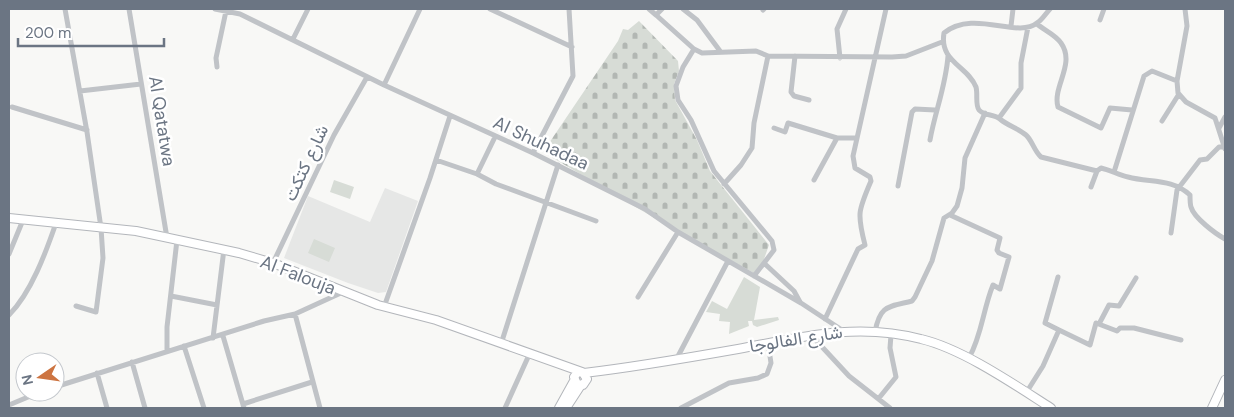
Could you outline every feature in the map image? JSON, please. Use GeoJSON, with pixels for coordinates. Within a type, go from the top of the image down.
{"type":"FeatureCollection","features":[{"type":"Feature","properties":{"kind":"main road","name":"Al Falouja"},"geometry":{"type":"LineString","coordinates":[[9,218],[136,231],[224,250],[273,263],[384,307],[436,320],[581,373]]}},
{"type":"Feature","properties":{"kind":"main road","name":"شارع الفالوجا"},"geometry":{"type":"LineString","coordinates":[[581,373],[676,360],[842,330],[875,332],[923,339],[969,358],[1051,408]]}},
{"type":"Feature","properties":{"kind":"main road"},"geometry":{"type":"LineString","coordinates":[[559,408],[577,383],[587,379],[581,373],[574,377],[577,383]]}},
{"type":"Feature","properties":{"kind":"main road"},"geometry":{"type":"LineString","coordinates":[[1212,408],[1225,380]]}},
{"type":"Feature","properties":{"kind":"main road"},"geometry":{"type":"LineString","coordinates":[[566,408],[577,383]]}},
{"type":"Feature","properties":{"kind":"street"},"geometry":{"type":"LineString","coordinates":[[65,9],[87,130],[101,228],[103,258],[96,312],[76,306]]}},
{"type":"Feature","properties":{"kind":"street","name":"Al Qatatwa"},"geometry":{"type":"LineString","coordinates":[[129,9],[167,238]]}},
{"type":"Feature","properties":{"kind":"street","name":"Al Shuhadaa"},"geometry":{"type":"LineString","coordinates":[[215,9],[240,14],[384,86],[533,153],[645,209],[678,232],[801,303],[842,330]]}},
{"type":"Feature","properties":{"kind":"street"},"geometry":{"type":"LineString","coordinates":[[293,39],[308,9]]}},
{"type":"Feature","properties":{"kind":"street"},"geometry":{"type":"LineString","coordinates":[[384,86],[420,9]]}},
{"type":"Feature","properties":{"kind":"street"},"geometry":{"type":"LineString","coordinates":[[490,9],[572,47]]}},
{"type":"Feature","properties":{"kind":"street"},"geometry":{"type":"LineString","coordinates":[[533,153],[572,76],[569,9]]}},
{"type":"Feature","properties":{"kind":"street"},"geometry":{"type":"LineString","coordinates":[[649,9],[694,49],[702,53],[756,51],[768,56],[874,58],[906,56],[942,42]]}},
{"type":"Feature","properties":{"kind":"street"},"geometry":{"type":"LineString","coordinates":[[656,15],[662,9]]}},
{"type":"Feature","properties":{"kind":"street"},"geometry":{"type":"LineString","coordinates":[[684,9],[697,20],[720,52]]}},
{"type":"Feature","properties":{"kind":"street"},"geometry":{"type":"LineString","coordinates":[[840,58],[837,29],[846,9]]}},
{"type":"Feature","properties":{"kind":"street"},"geometry":{"type":"LineString","coordinates":[[825,318],[858,249],[865,245],[858,218],[871,181],[870,177],[855,168],[854,164],[857,138],[886,9]]}},
{"type":"Feature","properties":{"kind":"street"},"geometry":{"type":"LineString","coordinates":[[1011,26],[1013,9]]}},
{"type":"Feature","properties":{"kind":"street"},"geometry":{"type":"LineString","coordinates":[[1050,9],[1037,24],[1028,27],[967,23],[954,25],[944,33],[942,42],[948,56],[976,86],[977,108],[999,118],[1006,125],[1028,136],[1034,151],[1041,157],[1097,171]]}},
{"type":"Feature","properties":{"kind":"street"},"geometry":{"type":"LineString","coordinates":[[1100,20],[1104,9]]}},
{"type":"Feature","properties":{"kind":"street"},"geometry":{"type":"LineString","coordinates":[[1171,233],[1174,196],[1200,160],[1207,159],[1219,147],[1224,148],[1216,118],[1186,102],[1179,94],[1177,81],[1187,26],[1185,9]]}},
{"type":"Feature","properties":{"kind":"street"},"geometry":{"type":"LineString","coordinates":[[217,66],[216,58],[226,11]]}},
{"type":"Feature","properties":{"kind":"street"},"geometry":{"type":"LineString","coordinates":[[1037,24],[1063,44],[1065,72],[1058,90],[1056,101],[1058,107],[1101,128],[1110,108],[1132,110]]}},
{"type":"Feature","properties":{"kind":"street"},"geometry":{"type":"LineString","coordinates":[[999,118],[1021,88],[1021,64],[1028,27]]}},
{"type":"Feature","properties":{"kind":"street"},"geometry":{"type":"LineString","coordinates":[[694,49],[682,66],[676,86],[678,100],[691,120],[714,171],[772,241],[774,250],[754,276]]}},
{"type":"Feature","properties":{"kind":"street"},"geometry":{"type":"LineString","coordinates":[[724,184],[741,165],[752,148],[754,124],[768,56]]}},
{"type":"Feature","properties":{"kind":"street"},"geometry":{"type":"LineString","coordinates":[[795,56],[791,92],[794,96],[809,100]]}},
{"type":"Feature","properties":{"kind":"street"},"geometry":{"type":"LineString","coordinates":[[930,140],[935,110],[946,78],[948,56]]}},
{"type":"Feature","properties":{"kind":"street"},"geometry":{"type":"LineString","coordinates":[[1114,172],[1132,110],[1148,72],[1160,73],[1177,81]]}},
{"type":"Feature","properties":{"kind":"street","name":"شارع كتكت"},"geometry":{"type":"LineString","coordinates":[[273,263],[334,135],[367,77]]}},
{"type":"Feature","properties":{"kind":"street"},"geometry":{"type":"LineString","coordinates":[[80,91],[141,84]]}},
{"type":"Feature","properties":{"kind":"street"},"geometry":{"type":"LineString","coordinates":[[1162,121],[1179,94]]}},
{"type":"Feature","properties":{"kind":"street"},"geometry":{"type":"LineString","coordinates":[[12,107],[87,130]]}},
{"type":"Feature","properties":{"kind":"street"},"geometry":{"type":"LineString","coordinates":[[898,186],[912,112],[915,109],[935,110]]}},
{"type":"Feature","properties":{"kind":"street"},"geometry":{"type":"LineString","coordinates":[[875,332],[878,319],[885,308],[914,300],[932,261],[944,218],[950,215],[957,206],[962,188],[966,158],[986,113]]}},
{"type":"Feature","properties":{"kind":"street"},"geometry":{"type":"LineString","coordinates":[[384,307],[450,116]]}},
{"type":"Feature","properties":{"kind":"street"},"geometry":{"type":"LineString","coordinates":[[1219,128],[1225,117]]}},
{"type":"Feature","properties":{"kind":"street"},"geometry":{"type":"LineString","coordinates":[[774,128],[785,132],[788,123],[837,138],[857,138]]}},
{"type":"Feature","properties":{"kind":"street"},"geometry":{"type":"LineString","coordinates":[[477,174],[495,137]]}},
{"type":"Feature","properties":{"kind":"street"},"geometry":{"type":"LineString","coordinates":[[814,180],[837,138]]}},
{"type":"Feature","properties":{"kind":"street"},"geometry":{"type":"LineString","coordinates":[[436,160],[477,174],[496,184],[596,221]]}},
{"type":"Feature","properties":{"kind":"street"},"geometry":{"type":"LineString","coordinates":[[501,345],[558,165]]}},
{"type":"Feature","properties":{"kind":"street"},"geometry":{"type":"LineString","coordinates":[[1091,187],[1097,171],[1101,168],[1138,179],[1152,179],[1180,187],[1190,195],[1191,208],[1195,214],[1215,234],[1225,239]]}},
{"type":"Feature","properties":{"kind":"street"},"geometry":{"type":"LineString","coordinates":[[950,215],[1000,238],[997,250],[1009,258],[1000,289],[993,285],[986,302],[978,342],[969,358]]}},
{"type":"Feature","properties":{"kind":"street"},"geometry":{"type":"LineString","coordinates":[[9,254],[23,220]]}},
{"type":"Feature","properties":{"kind":"street"},"geometry":{"type":"LineString","coordinates":[[9,315],[17,306],[32,278],[56,223]]}},
{"type":"Feature","properties":{"kind":"street"},"geometry":{"type":"LineString","coordinates":[[638,297],[678,232]]}},
{"type":"Feature","properties":{"kind":"street"},"geometry":{"type":"LineString","coordinates":[[167,351],[177,240]]}},
{"type":"Feature","properties":{"kind":"street"},"geometry":{"type":"LineString","coordinates":[[213,338],[224,250]]}},
{"type":"Feature","properties":{"kind":"street"},"geometry":{"type":"LineString","coordinates":[[676,360],[728,261]]}},
{"type":"Feature","properties":{"kind":"street"},"geometry":{"type":"LineString","coordinates":[[765,264],[794,290],[801,303]]}},
{"type":"Feature","properties":{"kind":"street"},"geometry":{"type":"LineString","coordinates":[[1058,278],[1044,323],[1090,345],[1096,323],[1099,324],[1109,305],[1119,306],[1136,278]]}},
{"type":"Feature","properties":{"kind":"street"},"geometry":{"type":"LineString","coordinates":[[65,384],[167,351],[223,336],[264,321],[295,314],[343,292]]}},
{"type":"Feature","properties":{"kind":"street"},"geometry":{"type":"LineString","coordinates":[[171,296],[217,304]]}},
{"type":"Feature","properties":{"kind":"street"},"geometry":{"type":"LineString","coordinates":[[295,314],[320,408]]}},
{"type":"Feature","properties":{"kind":"street"},"geometry":{"type":"LineString","coordinates":[[1099,324],[1117,331],[1120,328],[1134,328],[1181,340]]}},
{"type":"Feature","properties":{"kind":"street"},"geometry":{"type":"LineString","coordinates":[[1026,393],[1043,366],[1058,330]]}},
{"type":"Feature","properties":{"kind":"street"},"geometry":{"type":"LineString","coordinates":[[811,335],[849,376],[890,408]]}},
{"type":"Feature","properties":{"kind":"street"},"geometry":{"type":"LineString","coordinates":[[879,398],[896,376],[890,348],[891,335]]}},
{"type":"Feature","properties":{"kind":"street"},"geometry":{"type":"LineString","coordinates":[[223,336],[243,406],[312,382]]}},
{"type":"Feature","properties":{"kind":"street"},"geometry":{"type":"LineString","coordinates":[[681,408],[729,383],[758,378],[767,374],[771,363],[768,343]]}},
{"type":"Feature","properties":{"kind":"street"},"geometry":{"type":"LineString","coordinates":[[184,346],[204,408]]}},
{"type":"Feature","properties":{"kind":"street"},"geometry":{"type":"LineString","coordinates":[[505,408],[529,355]]}},
{"type":"Feature","properties":{"kind":"street"},"geometry":{"type":"LineString","coordinates":[[132,362],[145,408]]}},
{"type":"Feature","properties":{"kind":"street"},"geometry":{"type":"LineString","coordinates":[[97,373],[107,408]]}},
{"type":"Feature","properties":{"kind":"shaded area"},"geometry":{"type":"Polygon","coordinates":[[[385,188],[418,201],[386,292],[378,293],[348,283],[284,258],[308,196],[370,222],[385,188]]]}},
{"type":"Feature","properties":{"kind":"green space"},"geometry":{"type":"Polygon","coordinates":[[[639,21],[678,61],[679,71],[674,84],[675,100],[697,140],[710,171],[769,245],[763,262],[754,273],[678,232],[543,152],[618,41],[623,29],[628,30],[639,21]]]}},
{"type":"Feature","properties":{"kind":"green space"},"geometry":{"type":"Polygon","coordinates":[[[334,180],[354,187],[350,199],[330,192],[334,180]]]}},
{"type":"Feature","properties":{"kind":"green space"},"geometry":{"type":"Polygon","coordinates":[[[314,239],[335,248],[329,262],[308,253],[314,239]]]}},
{"type":"Feature","properties":{"kind":"green space"},"geometry":{"type":"Polygon","coordinates":[[[744,277],[760,287],[754,320],[778,317],[779,320],[757,327],[753,325],[752,321],[748,321],[749,326],[729,334],[730,322],[719,321],[720,314],[706,312],[712,301],[727,309],[744,277]]]}}]}
